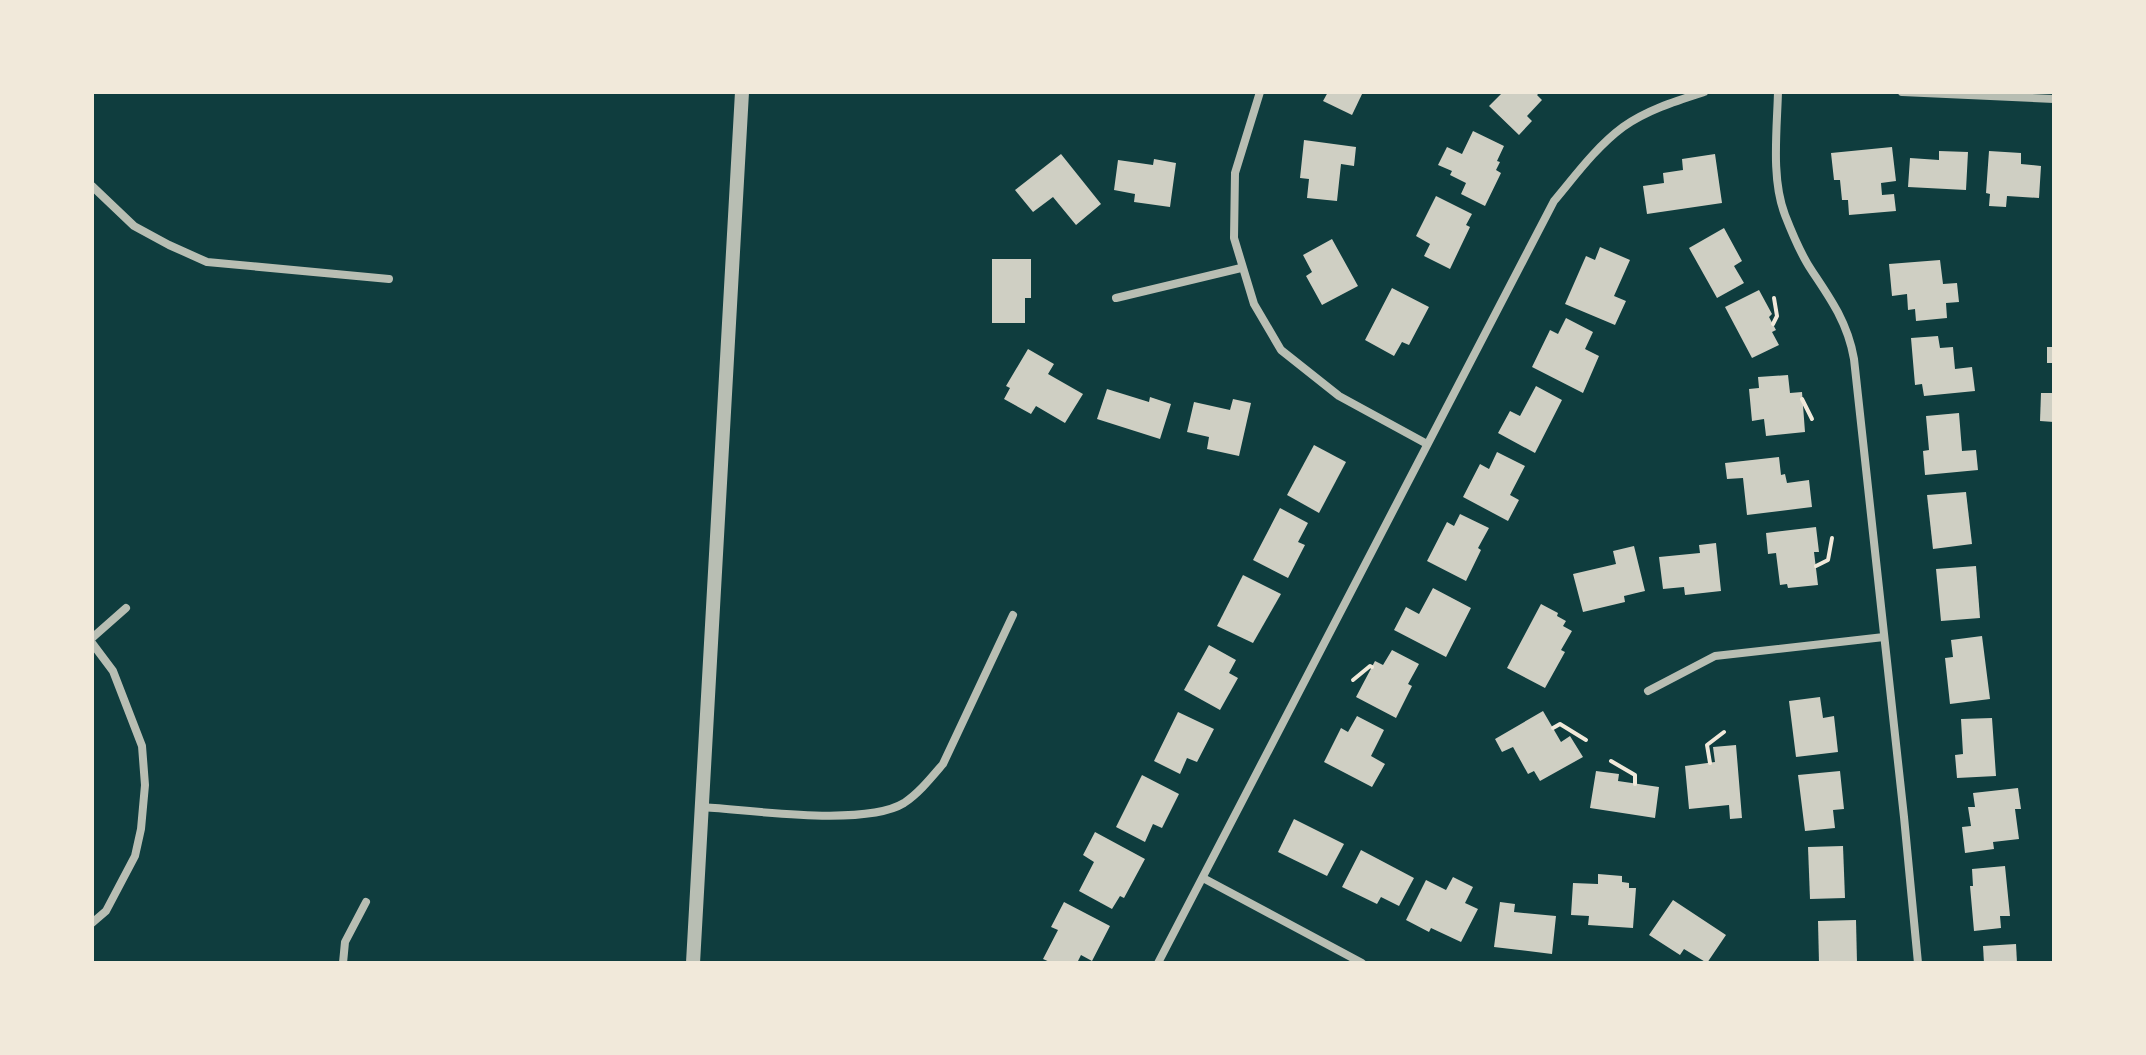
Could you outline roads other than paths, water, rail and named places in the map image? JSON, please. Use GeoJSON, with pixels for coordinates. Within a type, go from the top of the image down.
{"type":"FeatureCollection","features":[{"type":"Feature","properties":{"kind":"street"},"geometry":{"type":"LineString","coordinates":[[693,963],[742,92]]}},
{"type":"Feature","properties":{"kind":"street"},"geometry":{"type":"LineString","coordinates":[[1260,92],[1235,173],[1234,238],[1254,304],[1281,350],[1339,396],[1427,444]]}},
{"type":"Feature","properties":{"kind":"street"},"geometry":{"type":"LineString","coordinates":[[1158,963],[1554,201],[1588,160],[1622,128],[1645,114],[1704,92]]}},
{"type":"Feature","properties":{"kind":"street"},"geometry":{"type":"LineString","coordinates":[[1778,92],[1775,151],[1783,212],[1810,268],[1832,299],[1850,337],[1857,379],[1918,963]]}},
{"type":"Feature","properties":{"kind":"street"},"geometry":{"type":"LineString","coordinates":[[1902,92],[2054,99]]}},
{"type":"Feature","properties":{"kind":"street"},"geometry":{"type":"LineString","coordinates":[[92,186],[134,226],[207,262],[389,279]]}},
{"type":"Feature","properties":{"kind":"street"},"geometry":{"type":"LineString","coordinates":[[1116,298],[1241,268]]}},
{"type":"Feature","properties":{"kind":"street"},"geometry":{"type":"LineString","coordinates":[[92,923],[106,911],[135,856],[141,829],[145,785],[142,746],[113,671],[92,640],[126,608]]}},
{"type":"Feature","properties":{"kind":"street"},"geometry":{"type":"LineString","coordinates":[[702,807],[849,816],[879,813],[903,803],[926,784],[943,764],[1013,615]]}},
{"type":"Feature","properties":{"kind":"street"},"geometry":{"type":"LineString","coordinates":[[1648,691],[1715,656],[1884,637]]}},
{"type":"Feature","properties":{"kind":"street"},"geometry":{"type":"LineString","coordinates":[[1203,878],[1362,963]]}},
{"type":"Feature","properties":{"kind":"street"},"geometry":{"type":"LineString","coordinates":[[343,963],[345,942],[366,902]]}}]}
